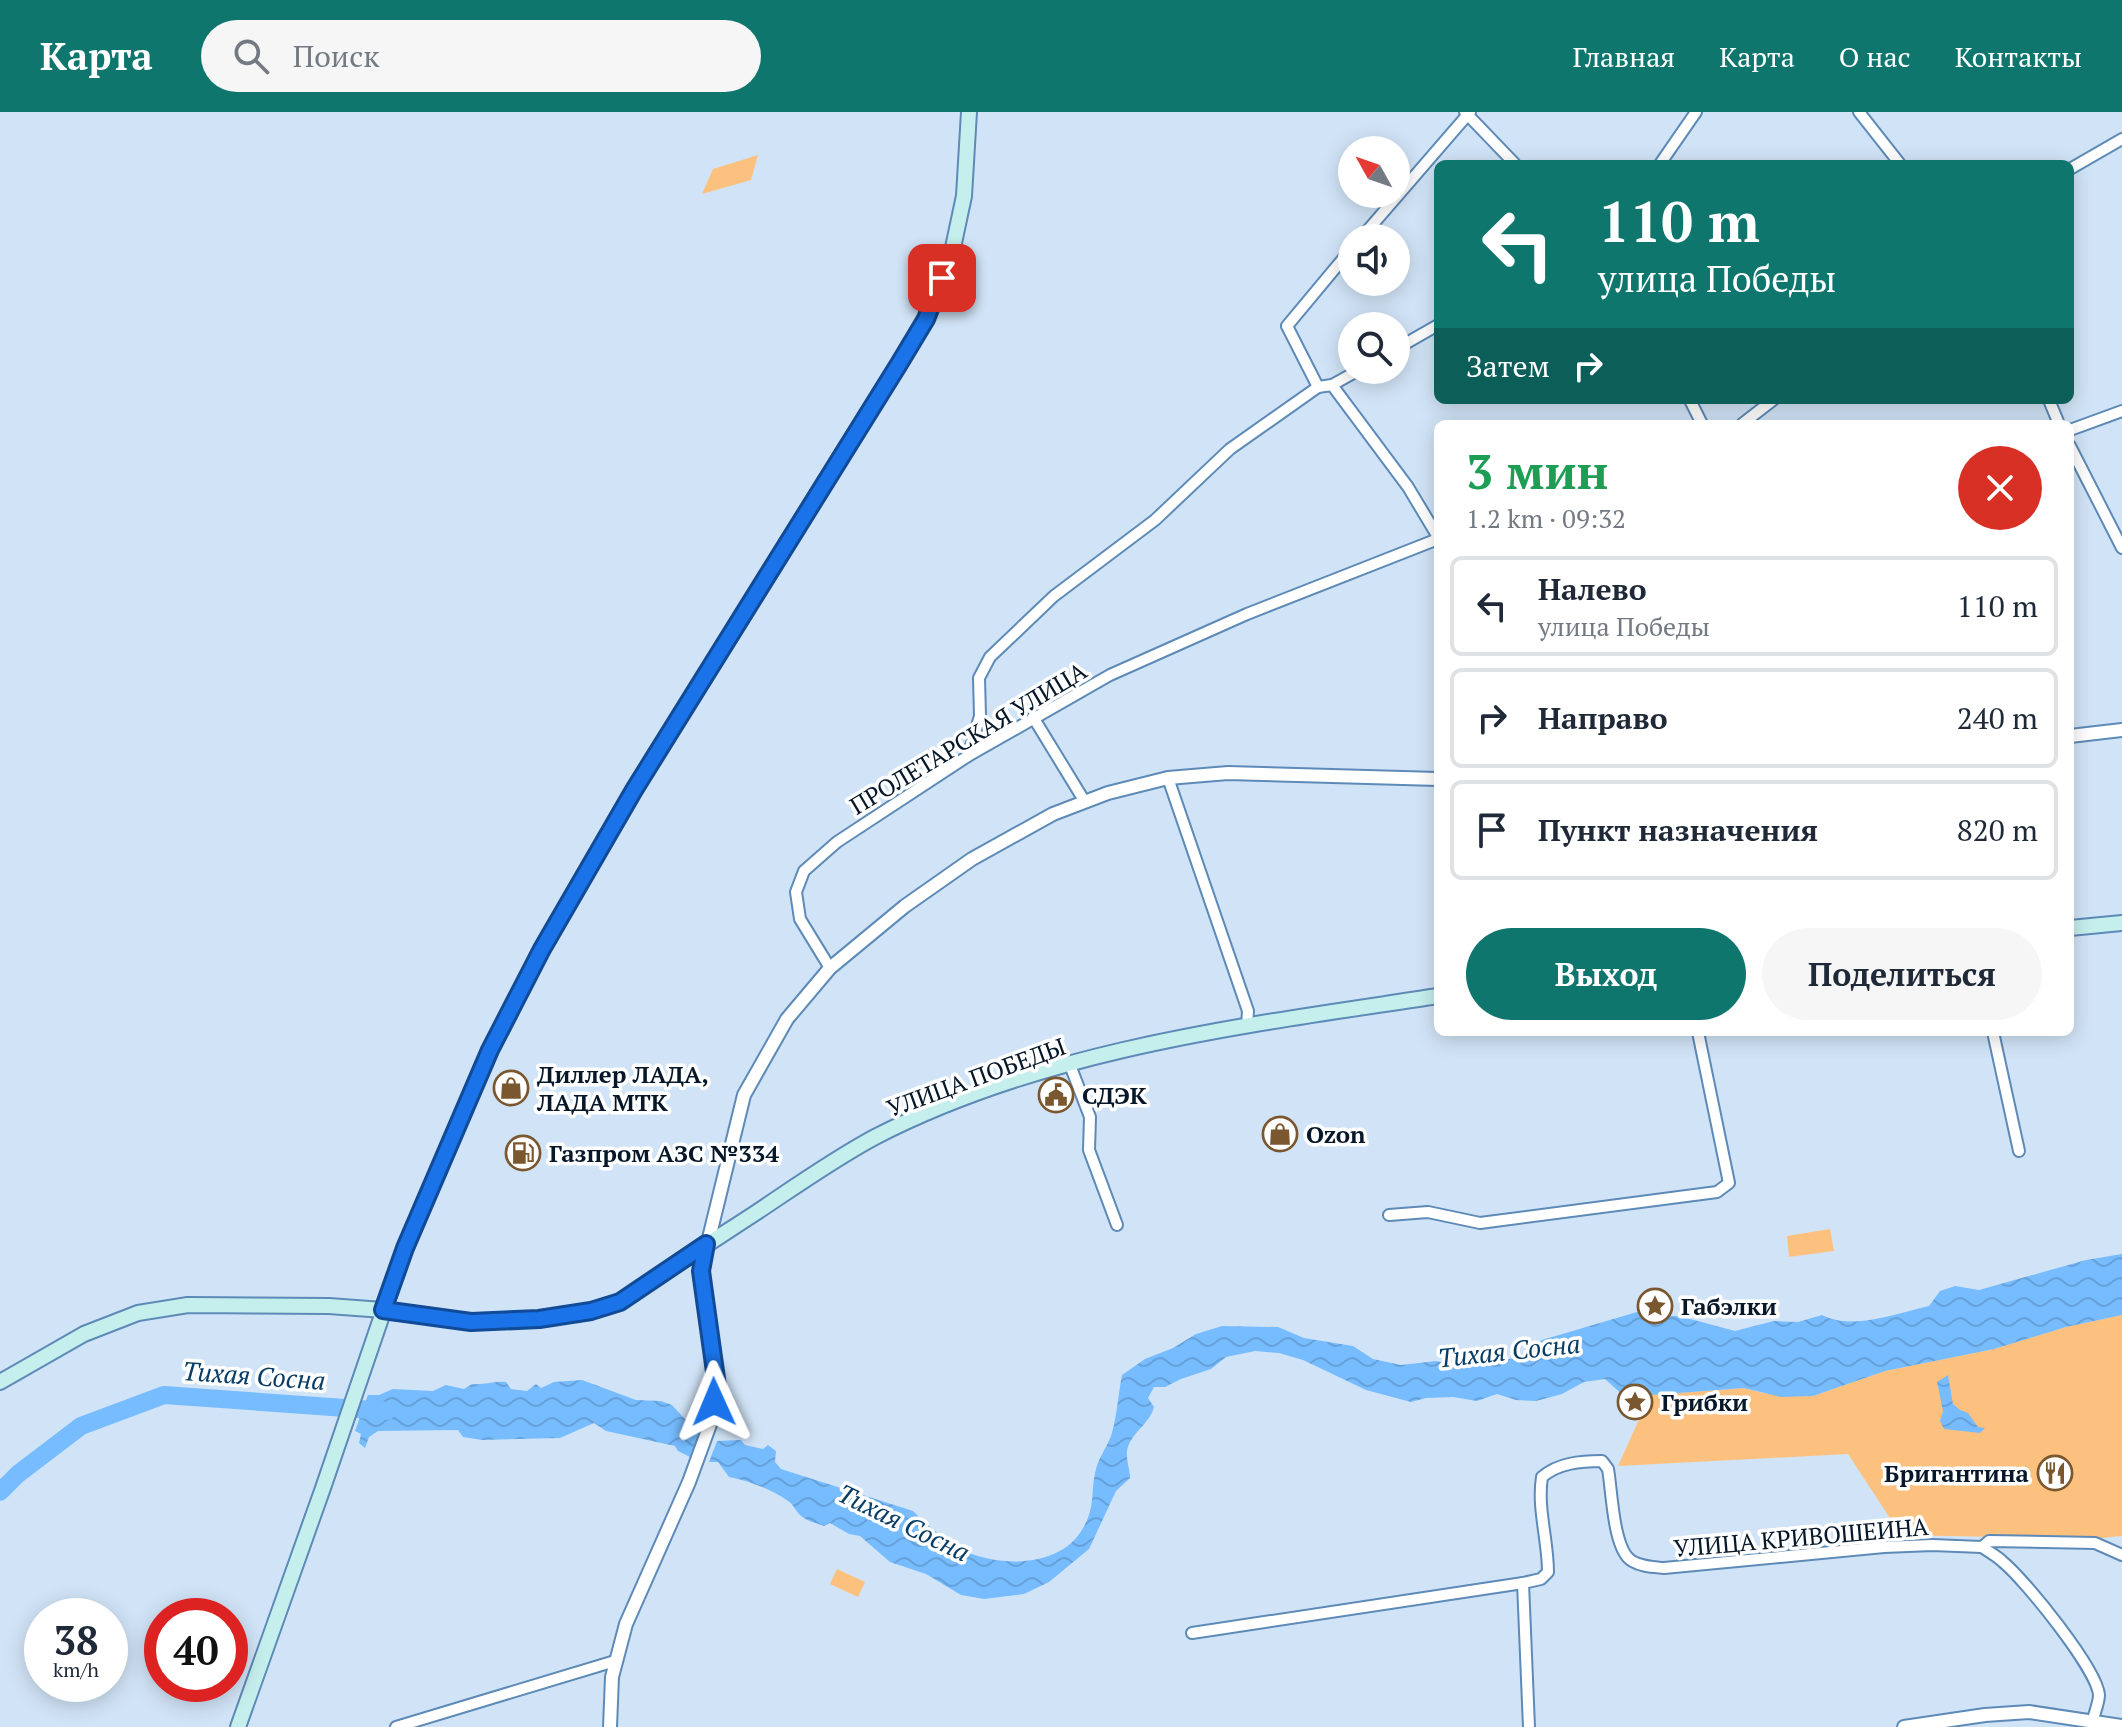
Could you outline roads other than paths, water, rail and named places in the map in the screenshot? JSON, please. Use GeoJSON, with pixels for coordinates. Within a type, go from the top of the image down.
{"type":"FeatureCollection","features":[{"type":"Feature","properties":{"kind":"main road"},"geometry":{"type":"LineString","coordinates":[[238,1727],[405,1248],[490,1050],[542,949],[634,790],[926,319],[951,257],[964,196],[969,112]]}},
{"type":"Feature","properties":{"kind":"main road"},"geometry":{"type":"LineString","coordinates":[[2074,928],[2122,923]]}},
{"type":"Feature","properties":{"kind":"main road","name":"УЛИЦА ПОБЕДЫ"},"geometry":{"type":"LineString","coordinates":[[0,1382],[84,1334],[138,1313],[188,1305],[329,1306],[471,1322],[539,1319],[591,1311],[620,1302],[826,1166],[876,1137],[967,1099],[1070,1065],[1247,1025],[1434,997]]}},
{"type":"Feature","properties":{"kind":"street"},"geometry":{"type":"LineString","coordinates":[[1663,160],[1696,112]]}},
{"type":"Feature","properties":{"kind":"street"},"geometry":{"type":"LineString","coordinates":[[1859,112],[1897,160]]}},
{"type":"Feature","properties":{"kind":"street"},"geometry":{"type":"LineString","coordinates":[[1373,224],[1468,113],[1511,160]]}},
{"type":"Feature","properties":{"kind":"street"},"geometry":{"type":"LineString","coordinates":[[2074,167],[2122,139]]}},
{"type":"Feature","properties":{"kind":"street"},"geometry":{"type":"LineString","coordinates":[[1318,387],[1287,326],[1292,316],[1338,264]]}},
{"type":"Feature","properties":{"kind":"street"},"geometry":{"type":"LineString","coordinates":[[1410,341],[1434,327]]}},
{"type":"Feature","properties":{"kind":"street"},"geometry":{"type":"LineString","coordinates":[[968,756],[980,716],[979,678],[990,657],[1054,596],[1155,520],[1230,449],[1318,387],[1338,382]]}},
{"type":"Feature","properties":{"kind":"street"},"geometry":{"type":"LineString","coordinates":[[1332,385],[1408,487],[1434,531]]}},
{"type":"Feature","properties":{"kind":"street"},"geometry":{"type":"LineString","coordinates":[[1747,420],[1768,404]]}},
{"type":"Feature","properties":{"kind":"street"},"geometry":{"type":"LineString","coordinates":[[2074,429],[2122,411]]}},
{"type":"Feature","properties":{"kind":"street"},"geometry":{"type":"LineString","coordinates":[[2074,454],[2122,548]]}},
{"type":"Feature","properties":{"kind":"street","name":"ПРОЛЕТАРСКАЯ УЛИЦА"},"geometry":{"type":"LineString","coordinates":[[830,968],[800,919],[796,892],[804,871],[837,842],[968,756],[1110,675],[1247,614],[1434,540]]}},
{"type":"Feature","properties":{"kind":"street"},"geometry":{"type":"LineString","coordinates":[[1033,717],[1085,802]]}},
{"type":"Feature","properties":{"kind":"street"},"geometry":{"type":"LineString","coordinates":[[2074,736],[2122,730]]}},
{"type":"Feature","properties":{"kind":"street"},"geometry":{"type":"LineString","coordinates":[[610,1727],[610,1687],[626,1624],[689,1482],[712,1419],[717,1386],[701,1271],[744,1095],[787,1019],[830,968],[905,906],[972,859],[1053,814],[1108,793],[1168,778],[1228,773],[1434,779]]}},
{"type":"Feature","properties":{"kind":"street"},"geometry":{"type":"LineString","coordinates":[[1168,778],[1248,1011],[1247,1025]]}},
{"type":"Feature","properties":{"kind":"street"},"geometry":{"type":"LineString","coordinates":[[1389,1215],[1428,1212],[1480,1223],[1717,1192],[1729,1183],[1699,1036]]}},
{"type":"Feature","properties":{"kind":"street"},"geometry":{"type":"LineString","coordinates":[[1994,1036],[2019,1151]]}},
{"type":"Feature","properties":{"kind":"street"},"geometry":{"type":"LineString","coordinates":[[1070,1065],[1090,1117],[1089,1150],[1117,1225]]}},
{"type":"Feature","properties":{"kind":"street","name":"УЛИЦА КРИВОШЕИНА"},"geometry":{"type":"LineString","coordinates":[[1523,1583],[1541,1579],[1548,1572],[1540,1493],[1542,1477],[1552,1468],[1587,1461],[1602,1461],[1608,1469],[1620,1549],[1630,1560],[1645,1566],[1664,1568],[1884,1547],[1982,1547]]}},
{"type":"Feature","properties":{"kind":"street"},"geometry":{"type":"LineString","coordinates":[[2093,1719],[2099,1694],[2086,1666],[2058,1623],[2019,1578],[2003,1561],[1982,1547],[1989,1541],[2005,1540],[2095,1543],[2122,1555]]}},
{"type":"Feature","properties":{"kind":"street"},"geometry":{"type":"LineString","coordinates":[[1192,1633],[1523,1583],[1529,1727]]}},
{"type":"Feature","properties":{"kind":"street"},"geometry":{"type":"LineString","coordinates":[[396,1727],[615,1661]]}},
{"type":"Feature","properties":{"kind":"street"},"geometry":{"type":"LineString","coordinates":[[1904,1727],[2029,1712],[2093,1719],[2122,1726]]}},
{"type":"Feature","properties":{"kind":"water"},"geometry":{"type":"Polygon","coordinates":[[[2122,1254],[2122,1315],[2066,1327],[1994,1349],[1885,1371],[1813,1396],[1781,1397],[1744,1388],[1625,1397],[1605,1379],[1584,1382],[1562,1394],[1536,1401],[1516,1400],[1497,1394],[1477,1401],[1453,1397],[1411,1402],[1366,1390],[1303,1360],[1279,1353],[1255,1351],[1226,1357],[1211,1369],[1165,1387],[1154,1387],[1148,1398],[1154,1407],[1152,1413],[1132,1439],[1127,1451],[1130,1478],[1116,1491],[1089,1549],[1049,1582],[1024,1594],[984,1599],[961,1595],[926,1574],[890,1562],[860,1536],[849,1534],[830,1523],[824,1526],[805,1519],[782,1497],[760,1486],[729,1477],[718,1462],[709,1462],[717,1441],[741,1440],[745,1445],[763,1449],[768,1445],[776,1451],[775,1462],[781,1469],[913,1511],[943,1538],[969,1553],[1007,1561],[1037,1559],[1064,1549],[1075,1540],[1087,1520],[1096,1469],[1113,1429],[1122,1375],[1145,1359],[1173,1348],[1196,1334],[1222,1326],[1278,1327],[1304,1338],[1353,1346],[1373,1359],[1401,1365],[1436,1361],[1481,1364],[1515,1358],[1542,1340],[1637,1312],[1683,1317],[1735,1331],[1774,1321],[1798,1322],[1822,1315],[1861,1321],[1929,1306],[1940,1291],[1955,1286],[1979,1290],[2086,1260],[2122,1254]]]}},
{"type":"Feature","properties":{"kind":"water"},"geometry":{"type":"Polygon","coordinates":[[[1948,1375],[1953,1404],[1968,1413],[1978,1427],[1985,1428],[1980,1433],[1944,1429],[1940,1421],[1943,1411],[1937,1382],[1948,1375]]]}},
{"type":"Feature","properties":{"kind":"water"},"geometry":{"type":"Polygon","coordinates":[[[582,1380],[636,1400],[661,1401],[672,1405],[694,1429],[706,1434],[696,1460],[678,1451],[675,1446],[606,1431],[594,1423],[560,1438],[482,1440],[463,1437],[458,1430],[378,1431],[369,1437],[365,1448],[359,1443],[361,1434],[355,1431],[368,1395],[379,1395],[393,1389],[433,1391],[446,1385],[464,1389],[472,1384],[506,1382],[511,1389],[527,1391],[536,1384],[541,1388],[554,1382],[582,1380]]]}},
{"type":"Feature","properties":{"kind":"waterway","name":"Тихая Сосна"},"geometry":{"type":"LineString","coordinates":[[0,1492],[18,1474],[81,1426],[164,1395],[387,1411]]}},
{"type":"Feature","properties":{"kind":"place","name":"Диллер ЛАДА, ЛАДА МТК"},"geometry":{"type":"Point","coordinates":[511,1088]}},
{"type":"Feature","properties":{"kind":"place","name":"СДЭК"},"geometry":{"type":"Point","coordinates":[1056,1095]}},
{"type":"Feature","properties":{"kind":"place","name":"Ozon"},"geometry":{"type":"Point","coordinates":[1280,1134]}},
{"type":"Feature","properties":{"kind":"place","name":"Газпром АЗС №334"},"geometry":{"type":"Point","coordinates":[523,1153]}},
{"type":"Feature","properties":{"kind":"place","name":"Габэлки"},"geometry":{"type":"Point","coordinates":[1655,1306]}},
{"type":"Feature","properties":{"kind":"place","name":"Грибки"},"geometry":{"type":"Point","coordinates":[1635,1402]}},
{"type":"Feature","properties":{"kind":"place","name":"Бригантина"},"geometry":{"type":"Point","coordinates":[2055,1473]}}]}
